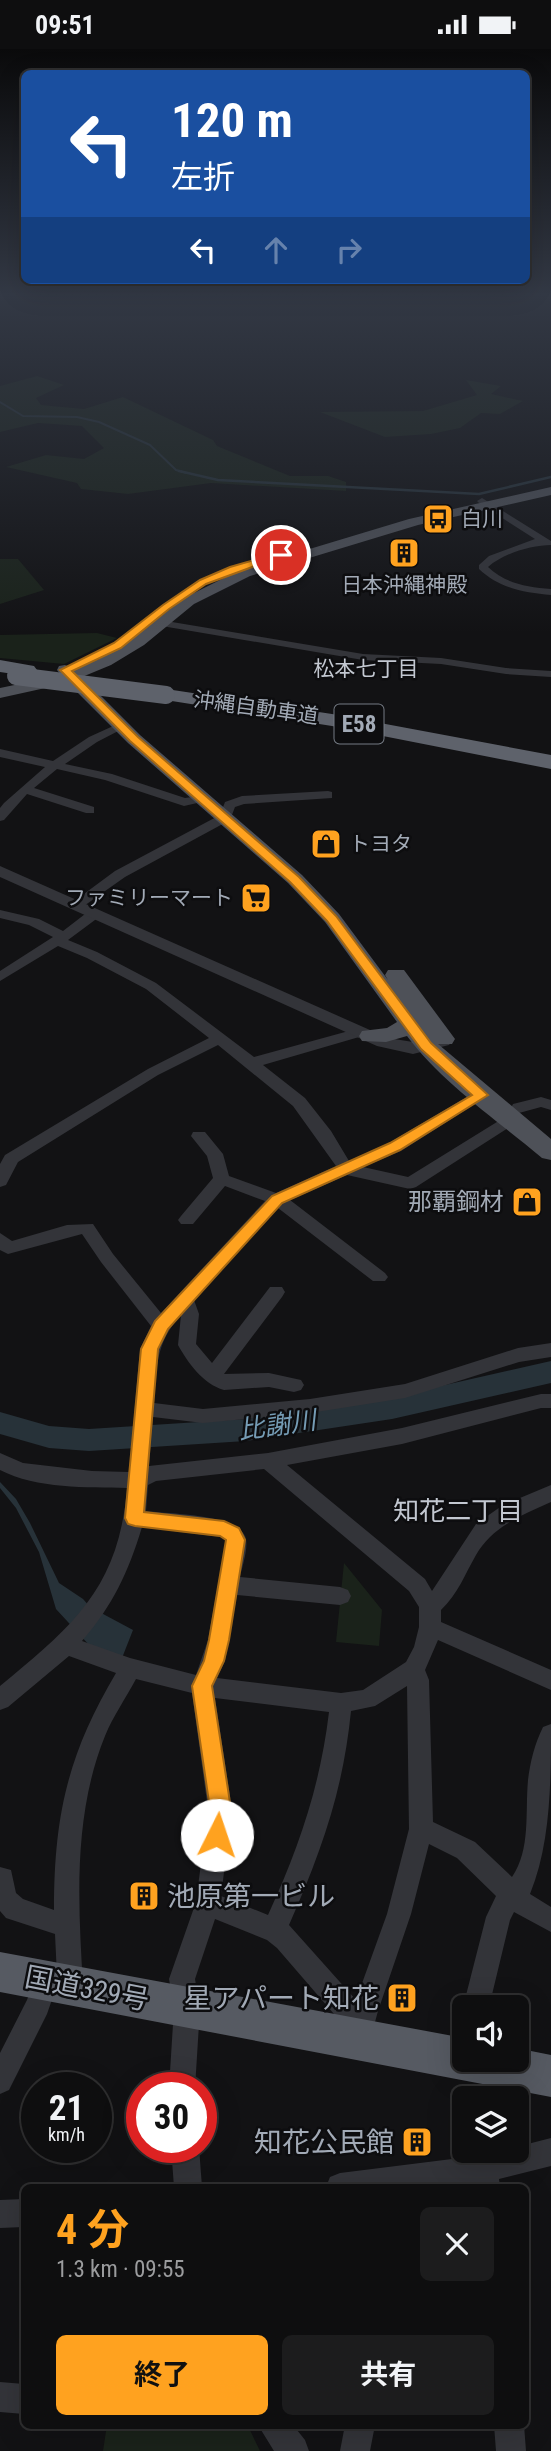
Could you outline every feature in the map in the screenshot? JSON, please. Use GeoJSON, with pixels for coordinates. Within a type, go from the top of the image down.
{"type":"FeatureCollection","features":[{"type":"Feature","properties":{"kind":"highway","name":"沖縄自動車道"},"geometry":{"type":"LineString","coordinates":[[11,677],[168,692],[349,714],[551,754]]}},
{"type":"Feature","properties":{"kind":"highway","name":"沖縄自動車道"},"geometry":{"type":"LineString","coordinates":[[168,692],[551,762]]}},
{"type":"Feature","properties":{"kind":"highway","name":"国道329号"},"geometry":{"type":"LineString","coordinates":[[0,1972],[452,2056]]}},
{"type":"Feature","properties":{"kind":"highway","name":"国道329号"},"geometry":{"type":"LineString","coordinates":[[529,2072],[551,2076]]}},
{"type":"Feature","properties":{"kind":"main road"},"geometry":{"type":"LineString","coordinates":[[11,677],[71,674],[189,601],[245,573],[401,525],[551,485]]}},
{"type":"Feature","properties":{"kind":"main road"},"geometry":{"type":"LineString","coordinates":[[485,503],[551,491]]}},
{"type":"Feature","properties":{"kind":"main road"},"geometry":{"type":"LineString","coordinates":[[114,706],[102,683],[107,670],[155,622]]}},
{"type":"Feature","properties":{"kind":"main road"},"geometry":{"type":"LineString","coordinates":[[11,677],[71,674],[123,653]]}},
{"type":"Feature","properties":{"kind":"main road"},"geometry":{"type":"LineString","coordinates":[[71,674],[114,706],[227,811],[332,918],[408,1024],[436,1043],[551,1152]]}},
{"type":"Feature","properties":{"kind":"main road"},"geometry":{"type":"LineString","coordinates":[[71,674],[124,730],[202,798],[227,811],[294,859],[350,913],[436,1043],[481,1095],[551,1132]]}},
{"type":"Feature","properties":{"kind":"main road"},"geometry":{"type":"LineString","coordinates":[[0,693],[11,677]]}},
{"type":"Feature","properties":{"kind":"main road"},"geometry":{"type":"LineString","coordinates":[[11,677],[73,694],[124,730]]}},
{"type":"Feature","properties":{"kind":"main road"},"geometry":{"type":"LineString","coordinates":[[365,1034],[394,1034],[402,1031],[408,1024]]}},
{"type":"Feature","properties":{"kind":"street"},"geometry":{"type":"LineString","coordinates":[[485,503],[547,542]]}},
{"type":"Feature","properties":{"kind":"street"},"geometry":{"type":"LineString","coordinates":[[547,542],[492,558],[482,567],[498,580],[515,587],[551,592]]}},
{"type":"Feature","properties":{"kind":"street"},"geometry":{"type":"LineString","coordinates":[[155,622],[363,657],[441,661],[551,674]]}},
{"type":"Feature","properties":{"kind":"street"},"geometry":{"type":"LineString","coordinates":[[0,815],[11,801],[98,735],[124,730]]}},
{"type":"Feature","properties":{"kind":"street"},"geometry":{"type":"LineString","coordinates":[[0,753],[108,777],[184,802],[202,798]]}},
{"type":"Feature","properties":{"kind":"street"},"geometry":{"type":"LineString","coordinates":[[27,790],[86,813],[105,801]]}},
{"type":"Feature","properties":{"kind":"street"},"geometry":{"type":"LineString","coordinates":[[76,905],[120,874],[242,800],[328,795]]}},
{"type":"Feature","properties":{"kind":"street"},"geometry":{"type":"LineString","coordinates":[[0,871],[365,1034],[400,1047],[436,1043]]}},
{"type":"Feature","properties":{"kind":"street"},"geometry":{"type":"LineString","coordinates":[[0,914],[34,922],[60,939],[150,986],[299,1102],[325,1135],[345,1169],[410,1183],[515,1115],[541,1102],[551,1105]]}},
{"type":"Feature","properties":{"kind":"street"},"geometry":{"type":"LineString","coordinates":[[0,977],[94,914]]}},
{"type":"Feature","properties":{"kind":"street"},"geometry":{"type":"LineString","coordinates":[[251,1063],[365,1034]]}},
{"type":"Feature","properties":{"kind":"street"},"geometry":{"type":"LineString","coordinates":[[0,1181],[11,1159],[153,1072],[219,1039]]}},
{"type":"Feature","properties":{"kind":"street"},"geometry":{"type":"LineString","coordinates":[[0,1700],[66,1645],[99,1605],[114,1577],[135,1518],[149,1349],[161,1325],[277,1199],[395,1147],[481,1095]]}},
{"type":"Feature","properties":{"kind":"street"},"geometry":{"type":"LineString","coordinates":[[199,1136],[215,1154],[222,1179]]}},
{"type":"Feature","properties":{"kind":"street"},"geometry":{"type":"LineString","coordinates":[[222,1179],[277,1199],[379,1277]]}},
{"type":"Feature","properties":{"kind":"street"},"geometry":{"type":"LineString","coordinates":[[187,1220],[222,1179]]}},
{"type":"Feature","properties":{"kind":"street"},"geometry":{"type":"LineString","coordinates":[[0,1239],[8,1248],[24,1247],[71,1227],[87,1227],[107,1258],[161,1325]]}},
{"type":"Feature","properties":{"kind":"street"},"geometry":{"type":"LineString","coordinates":[[213,1375],[276,1292]]}},
{"type":"Feature","properties":{"kind":"street"},"geometry":{"type":"LineString","coordinates":[[185,1299],[190,1314],[187,1345],[213,1375],[224,1383],[269,1380],[294,1385]]}},
{"type":"Feature","properties":{"kind":"street"},"geometry":{"type":"LineString","coordinates":[[144,1413],[203,1416],[310,1406],[405,1391],[518,1355],[551,1350]]}},
{"type":"Feature","properties":{"kind":"street"},"geometry":{"type":"LineString","coordinates":[[0,1461],[20,1471],[92,1479],[140,1477],[152,1473],[268,1461],[402,1436],[541,1401],[551,1401]]}},
{"type":"Feature","properties":{"kind":"street"},"geometry":{"type":"LineString","coordinates":[[268,1461],[417,1585],[430,1617],[551,1680]]}},
{"type":"Feature","properties":{"kind":"street"},"geometry":{"type":"LineString","coordinates":[[66,1645],[130,1668],[202,1686],[341,1703],[367,1699],[414,1669],[425,1649],[430,1617],[447,1594],[476,1538],[497,1517],[551,1493]]}},
{"type":"Feature","properties":{"kind":"street"},"geometry":{"type":"LineString","coordinates":[[135,1518],[224,1529],[236,1540],[219,1640],[214,1661],[202,1686],[220,1809],[208,1902],[182,1979],[187,2008],[183,2072]]}},
{"type":"Feature","properties":{"kind":"street"},"geometry":{"type":"LineString","coordinates":[[228,1585],[341,1596]]}},
{"type":"Feature","properties":{"kind":"street"},"geometry":{"type":"LineString","coordinates":[[0,2081],[38,2005],[58,1983],[67,1926],[65,1877],[72,1820],[90,1744],[130,1668]]}},
{"type":"Feature","properties":{"kind":"street"},"geometry":{"type":"LineString","coordinates":[[352,2037],[365,2011],[399,1914],[421,1829],[418,1680],[414,1669]]}},
{"type":"Feature","properties":{"kind":"street"},"geometry":{"type":"LineString","coordinates":[[274,1930],[309,1852],[323,1809],[333,1770],[341,1703]]}},
{"type":"Feature","properties":{"kind":"street"},"geometry":{"type":"LineString","coordinates":[[479,1995],[498,1917],[510,1896],[520,1888],[536,1852],[540,1775],[551,1734]]}},
{"type":"Feature","properties":{"kind":"street"},"geometry":{"type":"LineString","coordinates":[[421,1829],[465,1849],[510,1896],[533,1912],[551,1920]]}},
{"type":"Feature","properties":{"kind":"street"},"geometry":{"type":"LineString","coordinates":[[2,1878],[5,1899],[15,1909],[67,1926]]}},
{"type":"Feature","properties":{"kind":"street"},"geometry":{"type":"LineString","coordinates":[[208,1902],[244,1920],[274,1930],[286,1939],[347,2009],[352,2037]]}},
{"type":"Feature","properties":{"kind":"street"},"geometry":{"type":"LineString","coordinates":[[388,2184],[485,2178],[551,2152]]}},
{"type":"Feature","properties":{"kind":"street"},"geometry":{"type":"LineString","coordinates":[[186,2163],[188,2184]]}},
{"type":"Feature","properties":{"kind":"street"},"geometry":{"type":"LineString","coordinates":[[0,2214],[21,2213]]}},
{"type":"Feature","properties":{"kind":"street"},"geometry":{"type":"LineString","coordinates":[[0,2397],[21,2399]]}},
{"type":"Feature","properties":{"kind":"street"},"geometry":{"type":"LineString","coordinates":[[273,2429],[277,2451]]}},
{"type":"Feature","properties":{"kind":"street"},"geometry":{"type":"LineString","coordinates":[[275,2429],[293,2451]]}},
{"type":"Feature","properties":{"kind":"street"},"geometry":{"type":"LineString","coordinates":[[355,2451],[359,2429]]}},
{"type":"Feature","properties":{"kind":"street"},"geometry":{"type":"LineString","coordinates":[[509,2429],[511,2451]]}},
{"type":"Feature","properties":{"kind":"shaded area"},"geometry":{"type":"Polygon","coordinates":[[[0,408],[146,408],[213,440],[217,446],[290,476],[328,476],[346,482],[346,491],[211,483],[128,494],[81,489],[77,483],[6,467],[46,455],[84,459],[104,448],[82,426],[38,423],[0,432],[0,408]]]}},
{"type":"Feature","properties":{"kind":"shaded area"},"geometry":{"type":"Polygon","coordinates":[[[433,408],[510,408],[500,414],[481,413],[460,428],[431,434],[385,437],[320,412],[423,411],[433,408]]]}},
{"type":"Feature","properties":{"kind":"shaded area"},"geometry":{"type":"Polygon","coordinates":[[[0,559],[18,559],[44,590],[0,604],[0,559]]]}},
{"type":"Feature","properties":{"kind":"shaded area"},"geometry":{"type":"Polygon","coordinates":[[[97,633],[117,638],[64,664],[0,658],[0,635],[97,633]]]}},
{"type":"Feature","properties":{"kind":"shaded area"},"geometry":{"type":"Polygon","coordinates":[[[0,1482],[16,1499],[59,1583],[90,1607],[133,1630],[122,1658],[91,1647],[56,1609],[39,1552],[16,1508],[0,1488],[0,1482]]]}},
{"type":"Feature","properties":{"kind":"shaded area"},"geometry":{"type":"Polygon","coordinates":[[[344,1563],[382,1610],[379,1646],[336,1642],[344,1563]]]}},
{"type":"Feature","properties":{"kind":"shaded area"},"geometry":{"type":"Polygon","coordinates":[[[106,2429],[249,2429],[260,2451],[103,2451],[106,2429]]]}},
{"type":"Feature","properties":{"kind":"waterway"},"geometry":{"type":"LineString","coordinates":[[10,408],[23,416],[77,417],[99,422],[150,445],[176,470],[183,472]]}},
{"type":"Feature","properties":{"kind":"waterway"},"geometry":{"type":"LineString","coordinates":[[179,471],[183,472]]}},
{"type":"Feature","properties":{"kind":"waterway"},"geometry":{"type":"LineString","coordinates":[[183,472],[218,480],[479,494],[551,477]]}},
{"type":"Feature","properties":{"kind":"waterway","name":"比謝川"},"geometry":{"type":"LineString","coordinates":[[0,1423],[49,1437],[89,1440],[246,1430],[392,1408],[551,1372]]}},
{"type":"Feature","properties":{"kind":"place","name":"白川"},"geometry":{"type":"Point","coordinates":[438,519]}},
{"type":"Feature","properties":{"kind":"place","name":"日本沖縄神殿"},"geometry":{"type":"Point","coordinates":[404,553]}},
{"type":"Feature","properties":{"kind":"place","name":"トヨタ"},"geometry":{"type":"Point","coordinates":[326,844]}},
{"type":"Feature","properties":{"kind":"place","name":"ファミリーマート"},"geometry":{"type":"Point","coordinates":[256,898]}},
{"type":"Feature","properties":{"kind":"place","name":"那覇鋼材"},"geometry":{"type":"Point","coordinates":[527,1202]}},
{"type":"Feature","properties":{"kind":"place","name":"池原第一ビル"},"geometry":{"type":"Point","coordinates":[144,1896]}},
{"type":"Feature","properties":{"kind":"place","name":"星アパート知花"},"geometry":{"type":"Point","coordinates":[402,1998]}},
{"type":"Feature","properties":{"kind":"place","name":"知花公民館"},"geometry":{"type":"Point","coordinates":[417,2142]}},
{"type":"Feature","properties":{"kind":"district","name":"松本七丁目"},"geometry":{"type":"Point","coordinates":[366,669]}},
{"type":"Feature","properties":{"kind":"district","name":"知花二丁目"},"geometry":{"type":"Point","coordinates":[458,1511]}},
{"type":"Feature","properties":{"kind":"route"},"geometry":{"type":"LineString","coordinates":[[217,1835],[220,1809],[202,1686],[214,1661],[219,1640],[236,1540],[224,1529],[135,1518],[149,1349],[161,1325],[277,1199],[395,1147],[481,1095],[426,1046],[332,918],[295,879],[134,739],[65,670],[118,646],[177,598],[203,582],[234,569],[281,555]]}}]}
